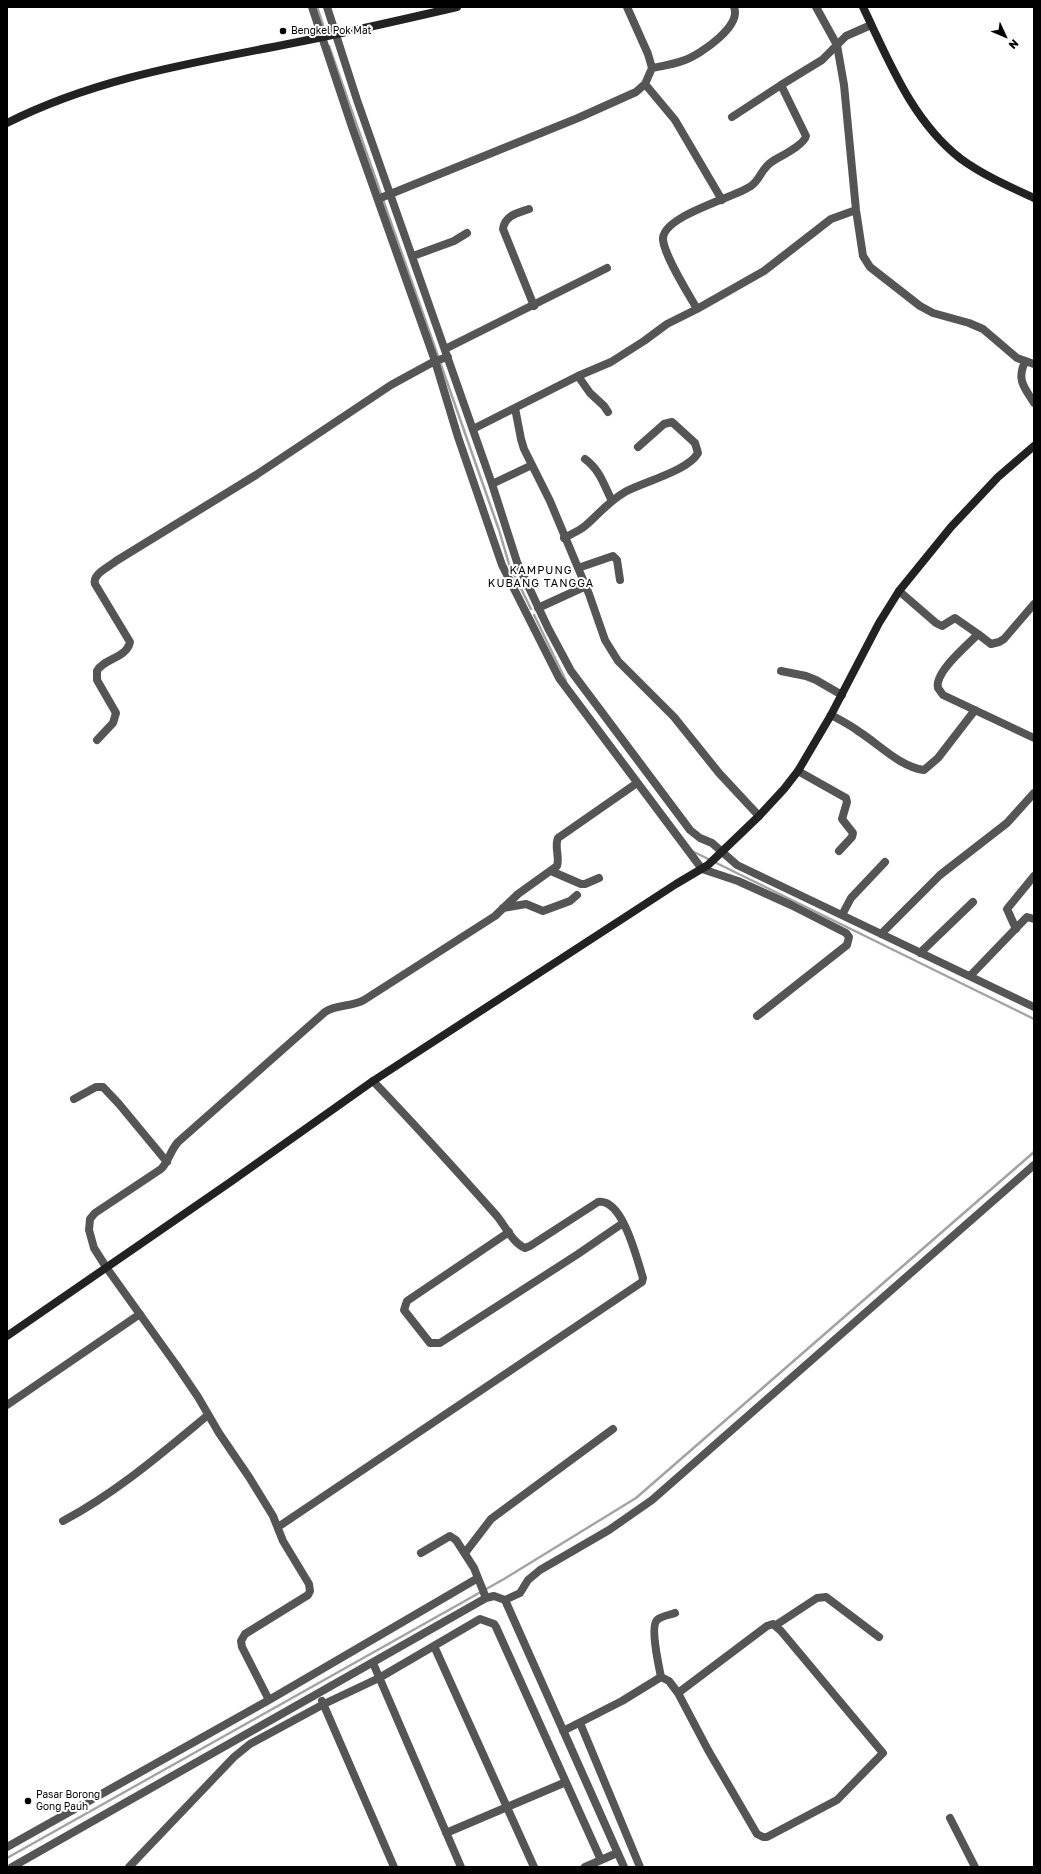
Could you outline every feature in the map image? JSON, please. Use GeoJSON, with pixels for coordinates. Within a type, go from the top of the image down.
{"type":"FeatureCollection","features":[{"type":"Feature","properties":{"kind":"street"},"geometry":{"type":"LineString","coordinates":[[312,7],[321,38],[384,196],[442,357],[473,429],[492,484],[509,545],[538,608],[571,671],[690,830],[700,838],[712,843],[720,854],[738,866],[1034,1007]]}},
{"type":"Feature","properties":{"kind":"street"},"geometry":{"type":"LineString","coordinates":[[327,7],[357,100],[384,196],[413,256],[442,357],[458,437],[502,565],[559,678],[637,783],[705,867],[791,905],[846,933],[849,937],[847,945],[757,1016]]}},
{"type":"Feature","properties":{"kind":"street"},"geometry":{"type":"LineString","coordinates":[[7,123],[34,109],[73,94],[121,79],[170,67],[336,35],[457,7]]}},
{"type":"Feature","properties":{"kind":"street"},"geometry":{"type":"LineString","coordinates":[[384,196],[578,118],[636,92],[646,84],[652,68],[648,54],[628,7]]}},
{"type":"Feature","properties":{"kind":"street"},"geometry":{"type":"LineString","coordinates":[[652,68],[686,60],[721,37],[729,28],[735,16],[734,7]]}},
{"type":"Feature","properties":{"kind":"street"},"geometry":{"type":"LineString","coordinates":[[816,7],[837,45],[844,85],[856,210],[864,256],[870,267],[920,306],[933,313],[984,329],[1017,358],[1034,364]]}},
{"type":"Feature","properties":{"kind":"street"},"geometry":{"type":"LineString","coordinates":[[863,7],[895,74],[913,106],[932,131],[962,159],[1000,181],[1034,198]]}},
{"type":"Feature","properties":{"kind":"street"},"geometry":{"type":"LineString","coordinates":[[732,117],[814,65],[846,36],[871,25]]}},
{"type":"Feature","properties":{"kind":"street"},"geometry":{"type":"LineString","coordinates":[[646,84],[675,120],[722,200]]}},
{"type":"Feature","properties":{"kind":"street"},"geometry":{"type":"LineString","coordinates":[[697,309],[669,256],[663,240],[664,233],[689,213],[722,200],[751,186],[766,165],[802,143],[806,136],[781,85]]}},
{"type":"Feature","properties":{"kind":"street"},"geometry":{"type":"LineString","coordinates":[[529,209],[509,216],[506,219],[504,229],[534,306]]}},
{"type":"Feature","properties":{"kind":"street"},"geometry":{"type":"LineString","coordinates":[[473,429],[578,376],[611,362],[667,324],[697,309],[764,271],[831,219],[856,210]]}},
{"type":"Feature","properties":{"kind":"street"},"geometry":{"type":"LineString","coordinates":[[413,256],[454,241],[467,233]]}},
{"type":"Feature","properties":{"kind":"street"},"geometry":{"type":"LineString","coordinates":[[97,740],[113,723],[116,713],[97,680],[97,671],[102,665],[123,653],[129,646],[130,642],[95,584],[94,581],[96,576],[116,561],[256,475],[384,389],[534,306],[607,268]]}},
{"type":"Feature","properties":{"kind":"street"},"geometry":{"type":"LineString","coordinates":[[1025,362],[1021,370],[1021,377],[1034,403]]}},
{"type":"Feature","properties":{"kind":"street"},"geometry":{"type":"LineString","coordinates":[[578,376],[590,393],[604,406],[608,412]]}},
{"type":"Feature","properties":{"kind":"street"},"geometry":{"type":"LineString","coordinates":[[515,408],[521,439],[532,465],[550,500],[564,538],[586,586],[605,640],[618,661],[674,716],[718,773],[760,816]]}},
{"type":"Feature","properties":{"kind":"street"},"geometry":{"type":"LineString","coordinates":[[564,538],[584,527],[612,501],[627,491],[680,467],[693,460],[698,453],[695,443],[672,422],[664,424],[638,447]]}},
{"type":"Feature","properties":{"kind":"street"},"geometry":{"type":"LineString","coordinates":[[7,1336],[235,1179],[372,1081],[670,888],[705,867],[760,816],[798,771],[832,715],[879,623],[899,591],[951,528],[998,477],[1034,446]]}},
{"type":"Feature","properties":{"kind":"street"},"geometry":{"type":"LineString","coordinates":[[585,459],[600,473],[602,482],[612,501]]}},
{"type":"Feature","properties":{"kind":"street"},"geometry":{"type":"LineString","coordinates":[[492,484],[532,465]]}},
{"type":"Feature","properties":{"kind":"street"},"geometry":{"type":"LineString","coordinates":[[502,565],[509,545]]}},
{"type":"Feature","properties":{"kind":"street"},"geometry":{"type":"LineString","coordinates":[[578,568],[613,556],[617,560],[620,580]]}},
{"type":"Feature","properties":{"kind":"street"},"geometry":{"type":"LineString","coordinates":[[538,608],[586,586]]}},
{"type":"Feature","properties":{"kind":"street"},"geometry":{"type":"LineString","coordinates":[[899,591],[936,623],[942,626],[955,618],[991,644],[999,642],[1034,604]]}},
{"type":"Feature","properties":{"kind":"street"},"geometry":{"type":"LineString","coordinates":[[978,634],[944,670],[937,684],[938,688],[944,694],[1034,738]]}},
{"type":"Feature","properties":{"kind":"street"},"geometry":{"type":"LineString","coordinates":[[781,671],[806,676],[842,695]]}},
{"type":"Feature","properties":{"kind":"street"},"geometry":{"type":"LineString","coordinates":[[832,715],[858,730],[881,748],[914,769],[924,770],[938,758],[975,710]]}},
{"type":"Feature","properties":{"kind":"street"},"geometry":{"type":"LineString","coordinates":[[798,771],[846,798],[847,802],[842,819],[853,833],[852,837],[839,851]]}},
{"type":"Feature","properties":{"kind":"street"},"geometry":{"type":"LineString","coordinates":[[269,1700],[242,1647],[241,1641],[245,1634],[305,1597],[310,1591],[310,1588],[283,1541],[278,1527],[267,1506],[177,1366],[94,1248],[89,1230],[90,1219],[95,1213],[161,1169],[167,1162],[172,1149],[178,1142],[325,1012],[334,1008],[356,1004],[364,1000],[495,916],[518,894],[551,871],[558,864],[556,844],[558,838],[637,783]]}},
{"type":"Feature","properties":{"kind":"street"},"geometry":{"type":"LineString","coordinates":[[881,934],[940,875],[1010,819],[1034,793]]}},
{"type":"Feature","properties":{"kind":"street"},"geometry":{"type":"LineString","coordinates":[[842,916],[851,898],[886,862]]}},
{"type":"Feature","properties":{"kind":"street"},"geometry":{"type":"LineString","coordinates":[[551,871],[581,884],[586,884],[599,878]]}},
{"type":"Feature","properties":{"kind":"street"},"geometry":{"type":"LineString","coordinates":[[1016,929],[1007,909],[1034,876]]}},
{"type":"Feature","properties":{"kind":"street"},"geometry":{"type":"LineString","coordinates":[[503,908],[526,904],[543,911],[562,905],[577,895]]}},
{"type":"Feature","properties":{"kind":"street"},"geometry":{"type":"LineString","coordinates":[[920,953],[973,902]]}},
{"type":"Feature","properties":{"kind":"street"},"geometry":{"type":"LineString","coordinates":[[970,976],[1027,917],[1034,918]]}},
{"type":"Feature","properties":{"kind":"street"},"geometry":{"type":"LineString","coordinates":[[278,1527],[639,1286],[643,1278],[632,1242],[623,1223],[612,1206],[601,1202],[530,1246],[525,1248],[518,1244],[446,1159],[372,1081]]}},
{"type":"Feature","properties":{"kind":"street"},"geometry":{"type":"LineString","coordinates":[[74,1099],[96,1087],[104,1087],[167,1162]]}},
{"type":"Feature","properties":{"kind":"street"},"geometry":{"type":"LineString","coordinates":[[12,1867],[319,1694],[485,1596],[494,1596],[505,1600],[520,1593],[528,1580],[540,1570],[609,1530],[652,1500],[1034,1164]]}},
{"type":"Feature","properties":{"kind":"street"},"geometry":{"type":"LineString","coordinates":[[509,1232],[407,1301],[404,1310],[430,1343],[440,1344],[572,1259],[623,1223]]}},
{"type":"Feature","properties":{"kind":"street"},"geometry":{"type":"LineString","coordinates":[[7,1405],[140,1314]]}},
{"type":"Feature","properties":{"kind":"street"},"geometry":{"type":"LineString","coordinates":[[63,1521],[113,1491],[164,1452],[208,1415]]}},
{"type":"Feature","properties":{"kind":"street"},"geometry":{"type":"LineString","coordinates":[[465,1553],[492,1519],[613,1429]]}},
{"type":"Feature","properties":{"kind":"street"},"geometry":{"type":"LineString","coordinates":[[421,1553],[450,1536],[456,1540],[465,1553],[485,1596]]}},
{"type":"Feature","properties":{"kind":"street"},"geometry":{"type":"LineString","coordinates":[[7,1847],[479,1581]]}},
{"type":"Feature","properties":{"kind":"street"},"geometry":{"type":"LineString","coordinates":[[678,1692],[767,1626],[776,1625],[817,1598],[826,1597],[879,1637]]}},
{"type":"Feature","properties":{"kind":"street"},"geometry":{"type":"LineString","coordinates":[[505,1600],[624,1867]]}},
{"type":"Feature","properties":{"kind":"street"},"geometry":{"type":"LineString","coordinates":[[661,1677],[655,1638],[656,1623],[659,1619],[675,1613]]}},
{"type":"Feature","properties":{"kind":"street"},"geometry":{"type":"LineString","coordinates":[[129,1867],[243,1749],[324,1704],[379,1678],[480,1619],[494,1624],[601,1860]]}},
{"type":"Feature","properties":{"kind":"street"},"geometry":{"type":"LineString","coordinates":[[661,1677],[669,1681],[678,1692],[708,1750],[757,1834],[767,1837],[832,1804],[848,1790],[883,1753],[776,1625]]}},
{"type":"Feature","properties":{"kind":"street"},"geometry":{"type":"LineString","coordinates":[[434,1646],[534,1867]]}},
{"type":"Feature","properties":{"kind":"street"},"geometry":{"type":"LineString","coordinates":[[373,1663],[461,1867]]}},
{"type":"Feature","properties":{"kind":"street"},"geometry":{"type":"LineString","coordinates":[[563,1731],[580,1724],[661,1677]]}},
{"type":"Feature","properties":{"kind":"street"},"geometry":{"type":"LineString","coordinates":[[319,1694],[394,1867]]}},
{"type":"Feature","properties":{"kind":"street"},"geometry":{"type":"LineString","coordinates":[[580,1724],[640,1867]]}},
{"type":"Feature","properties":{"kind":"street"},"geometry":{"type":"LineString","coordinates":[[446,1833],[566,1782]]}},
{"type":"Feature","properties":{"kind":"street"},"geometry":{"type":"LineString","coordinates":[[950,1818],[975,1867]]}},
{"type":"Feature","properties":{"kind":"street"},"geometry":{"type":"LineString","coordinates":[[585,1867],[617,1853]]}},
{"type":"Feature","properties":{"kind":"waterway"},"geometry":{"type":"LineString","coordinates":[[317,7],[323,25]]}},
{"type":"Feature","properties":{"kind":"waterway"},"geometry":{"type":"LineString","coordinates":[[329,46],[499,530],[509,564],[531,609]]}},
{"type":"Feature","properties":{"kind":"waterway"},"geometry":{"type":"LineString","coordinates":[[534,615],[566,681]]}},
{"type":"Feature","properties":{"kind":"waterway"},"geometry":{"type":"LineString","coordinates":[[692,851],[1034,1019]]}},
{"type":"Feature","properties":{"kind":"waterway"},"geometry":{"type":"LineString","coordinates":[[7,1858],[504,1579],[636,1498],[1034,1152]]}},
{"type":"Feature","properties":{"kind":"place","name":"Bengkel Pok Mat"},"geometry":{"type":"Point","coordinates":[283,31]}},
{"type":"Feature","properties":{"kind":"place","name":"Pasar Borong Gong Pauh"},"geometry":{"type":"Point","coordinates":[28,1801]}},
{"type":"Feature","properties":{"kind":"district","name":"KAMPUNG KUBANG TANGGA"},"geometry":{"type":"Point","coordinates":[541,577]}}]}
